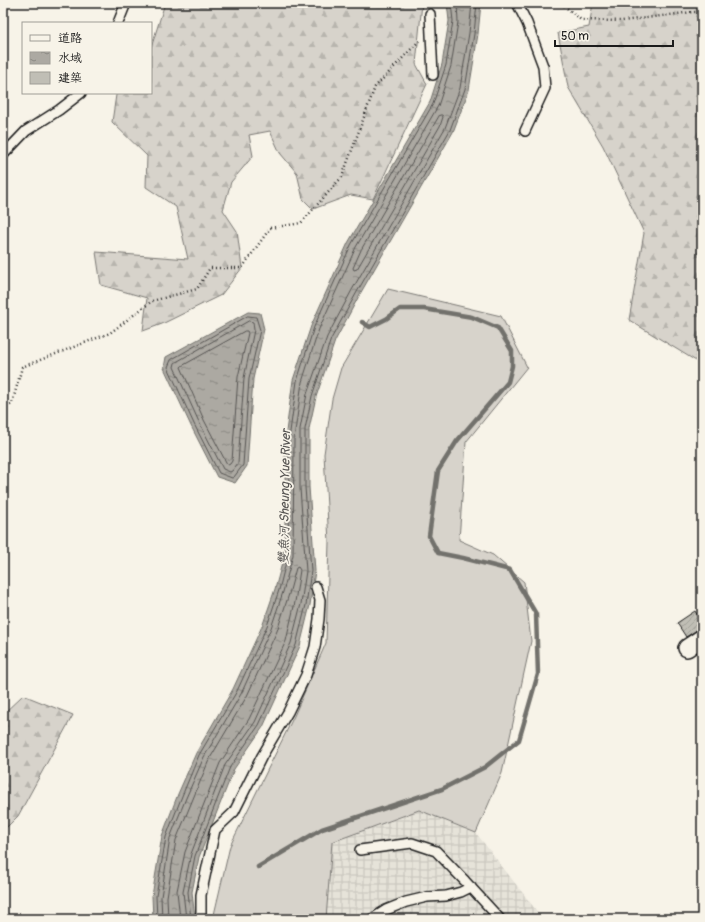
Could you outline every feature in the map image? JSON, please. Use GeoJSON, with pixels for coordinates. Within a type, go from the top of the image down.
{"type":"FeatureCollection","features":[{"type":"Feature","properties":{"kind":"street"},"geometry":{"type":"LineString","coordinates":[[687,648],[702,638]]}},
{"type":"Feature","properties":{"kind":"lane"},"geometry":{"type":"LineString","coordinates":[[118,22],[126,3]]}},
{"type":"Feature","properties":{"kind":"lane"},"geometry":{"type":"LineString","coordinates":[[517,3],[527,23],[543,66],[545,88],[525,131]]}},
{"type":"Feature","properties":{"kind":"lane"},"geometry":{"type":"LineString","coordinates":[[430,14],[433,74]]}},
{"type":"Feature","properties":{"kind":"lane"},"geometry":{"type":"LineString","coordinates":[[3,155],[26,131],[59,110],[80,94]]}},
{"type":"Feature","properties":{"kind":"lane"},"geometry":{"type":"LineString","coordinates":[[201,919],[201,895],[215,830],[234,812],[262,756],[288,712],[306,675],[315,647],[319,619],[320,600],[316,587]]}},
{"type":"Feature","properties":{"kind":"lane"},"geometry":{"type":"LineString","coordinates":[[360,850],[412,844],[436,851],[500,919]]}},
{"type":"Feature","properties":{"kind":"lane"},"geometry":{"type":"LineString","coordinates":[[372,919],[386,910],[406,902],[427,897],[446,896],[471,888]]}},
{"type":"Feature","properties":{"kind":"path"},"geometry":{"type":"LineString","coordinates":[[561,3],[581,20],[622,21],[702,12]]}},
{"type":"Feature","properties":{"kind":"path"},"geometry":{"type":"LineString","coordinates":[[3,409],[12,404],[22,367],[110,333],[152,301],[197,289],[210,268],[242,268],[270,228],[301,223],[342,177],[375,87],[422,36]]}},
{"type":"Feature","properties":{"kind":"shaded area"},"geometry":{"type":"Polygon","coordinates":[[[419,810],[476,833],[543,919],[324,919],[332,842],[419,810]]]}},
{"type":"Feature","properties":{"kind":"green space"},"geometry":{"type":"Polygon","coordinates":[[[165,3],[422,3],[416,64],[427,84],[373,199],[351,195],[313,209],[303,199],[297,173],[280,153],[270,131],[249,135],[253,156],[231,182],[223,210],[237,231],[242,268],[221,295],[162,324],[143,331],[147,298],[101,285],[96,252],[188,259],[176,207],[146,187],[147,156],[112,122],[116,94],[152,94],[152,45],[165,3]]]}},
{"type":"Feature","properties":{"kind":"green space"},"geometry":{"type":"Polygon","coordinates":[[[593,3],[702,3],[701,364],[629,320],[644,233],[603,146],[568,87],[558,33],[589,27],[593,3]]]}},
{"type":"Feature","properties":{"kind":"green space"},"geometry":{"type":"Polygon","coordinates":[[[388,289],[501,316],[527,367],[466,442],[459,540],[493,555],[524,582],[531,641],[502,773],[476,833],[419,810],[332,842],[326,919],[213,919],[230,846],[294,716],[326,643],[329,542],[324,454],[332,399],[341,368],[388,289]]]}},
{"type":"Feature","properties":{"kind":"green space"},"geometry":{"type":"Polygon","coordinates":[[[23,695],[73,715],[18,816],[3,831],[3,714],[23,695]]]}},
{"type":"Feature","properties":{"kind":"water"},"geometry":{"type":"Polygon","coordinates":[[[447,3],[481,3],[478,34],[469,90],[453,132],[360,294],[335,341],[316,397],[309,429],[309,487],[315,571],[310,605],[300,646],[263,727],[234,769],[199,857],[192,892],[195,919],[153,919],[152,896],[162,836],[196,753],[233,689],[263,624],[275,589],[285,552],[285,439],[293,380],[311,326],[348,243],[430,102],[442,64],[449,21],[447,3]]]}},
{"type":"Feature","properties":{"kind":"water"},"geometry":{"type":"Polygon","coordinates":[[[248,312],[260,313],[264,329],[253,379],[247,466],[235,483],[217,477],[164,368],[166,357],[248,312]]]}},
{"type":"Feature","properties":{"kind":"building"},"geometry":{"type":"Polygon","coordinates":[[[695,611],[702,622],[702,627],[686,637],[677,623],[695,611]]]}},
{"type":"Feature","properties":{"kind":"waterway"},"geometry":{"type":"LineString","coordinates":[[258,867],[322,829],[442,789],[485,767],[519,740],[538,674],[536,614],[510,570],[438,553],[429,536],[438,471],[457,441],[508,382],[512,366],[512,351],[498,328],[472,317],[424,309],[400,309],[386,319],[370,327],[362,322]]}},
{"type":"Feature","properties":{"kind":"water label","name":"雙魚河 Sheung Yue River"},"geometry":{"type":"Point","coordinates":[284,497]}}]}
